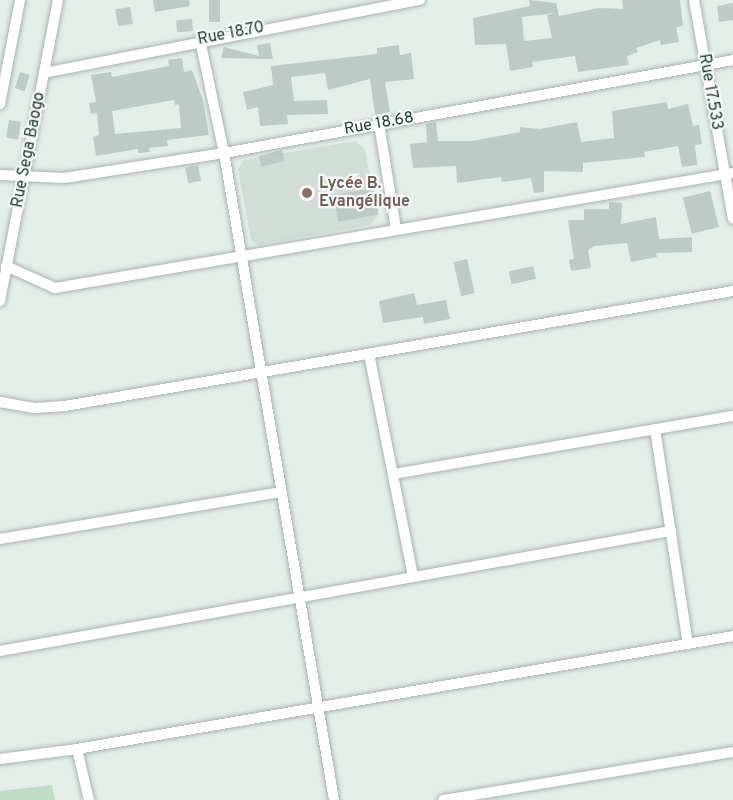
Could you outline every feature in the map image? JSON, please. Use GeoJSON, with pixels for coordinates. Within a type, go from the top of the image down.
{"type":"FeatureCollection","features":[{"type":"Feature","properties":{"kind":"street"},"geometry":{"type":"LineString","coordinates":[[0,104],[20,0]]}},
{"type":"Feature","properties":{"kind":"street","name":"Rue Sega Baogo"},"geometry":{"type":"LineString","coordinates":[[0,300],[58,0]]}},
{"type":"Feature","properties":{"kind":"street","name":"Rue 18.70"},"geometry":{"type":"LineString","coordinates":[[44,73],[200,40],[420,0]]}},
{"type":"Feature","properties":{"kind":"street","name":"Rue 17.533"},"geometry":{"type":"LineString","coordinates":[[694,0],[729,174],[733,219]]}},
{"type":"Feature","properties":{"kind":"street"},"geometry":{"type":"LineString","coordinates":[[200,40],[224,153],[239,255],[262,373],[280,492],[334,800]]}},
{"type":"Feature","properties":{"kind":"street","name":"Rue 18.68"},"geometry":{"type":"LineString","coordinates":[[0,175],[64,178],[224,153],[733,60]]}},
{"type":"Feature","properties":{"kind":"street"},"geometry":{"type":"LineString","coordinates":[[379,124],[396,229]]}},
{"type":"Feature","properties":{"kind":"street"},"geometry":{"type":"LineString","coordinates":[[6,267],[55,288],[239,255],[729,174]]}},
{"type":"Feature","properties":{"kind":"street"},"geometry":{"type":"LineString","coordinates":[[0,402],[35,408],[65,406],[733,291]]}},
{"type":"Feature","properties":{"kind":"street"},"geometry":{"type":"LineString","coordinates":[[369,354],[413,577]]}},
{"type":"Feature","properties":{"kind":"street"},"geometry":{"type":"LineString","coordinates":[[393,474],[733,416]]}},
{"type":"Feature","properties":{"kind":"street"},"geometry":{"type":"LineString","coordinates":[[655,429],[688,644]]}},
{"type":"Feature","properties":{"kind":"street"},"geometry":{"type":"LineString","coordinates":[[0,539],[280,492]]}},
{"type":"Feature","properties":{"kind":"street"},"geometry":{"type":"LineString","coordinates":[[0,651],[671,531]]}},
{"type":"Feature","properties":{"kind":"street"},"geometry":{"type":"LineString","coordinates":[[0,759],[77,749],[733,636]]}},
{"type":"Feature","properties":{"kind":"street"},"geometry":{"type":"LineString","coordinates":[[77,749],[89,800]]}},
{"type":"Feature","properties":{"kind":"street"},"geometry":{"type":"LineString","coordinates":[[443,800],[496,796],[733,752]]}},
{"type":"Feature","properties":{"kind":"shaded area"},"geometry":{"type":"Polygon","coordinates":[[[355,141],[365,149],[377,217],[370,225],[259,245],[251,240],[238,169],[244,160],[355,141]]]}},
{"type":"Feature","properties":{"kind":"green space"},"geometry":{"type":"Polygon","coordinates":[[[52,785],[55,800],[0,800],[0,791],[52,785]]]}},
{"type":"Feature","properties":{"kind":"building"},"geometry":{"type":"Polygon","coordinates":[[[153,0],[189,0],[190,6],[155,12],[153,0]]]}},
{"type":"Feature","properties":{"kind":"building"},"geometry":{"type":"Polygon","coordinates":[[[209,0],[220,0],[220,22],[209,22],[209,0]]]}},
{"type":"Feature","properties":{"kind":"building"},"geometry":{"type":"Polygon","coordinates":[[[529,0],[556,3],[559,16],[599,8],[623,9],[622,0],[680,0],[683,26],[676,27],[679,42],[661,45],[660,40],[636,48],[638,52],[627,56],[629,65],[578,72],[575,56],[532,62],[533,67],[510,71],[506,44],[475,45],[473,18],[530,6],[529,0]],[[556,13],[522,17],[524,41],[552,38],[547,15],[556,13]]]}},
{"type":"Feature","properties":{"kind":"building"},"geometry":{"type":"Polygon","coordinates":[[[733,3],[733,20],[719,22],[717,6],[733,3]]]}},
{"type":"Feature","properties":{"kind":"building"},"geometry":{"type":"Polygon","coordinates":[[[130,7],[133,24],[118,26],[115,10],[130,7]]]}},
{"type":"Feature","properties":{"kind":"building"},"geometry":{"type":"Polygon","coordinates":[[[192,19],[193,31],[177,32],[176,20],[192,19]]]}},
{"type":"Feature","properties":{"kind":"building"},"geometry":{"type":"Polygon","coordinates":[[[270,43],[273,59],[221,58],[224,47],[259,56],[257,45],[270,43]]]}},
{"type":"Feature","properties":{"kind":"building"},"geometry":{"type":"Polygon","coordinates":[[[399,45],[400,55],[411,53],[414,79],[385,82],[390,112],[375,115],[370,79],[328,90],[325,73],[291,77],[294,101],[327,100],[328,114],[287,115],[288,124],[260,126],[258,107],[247,110],[243,92],[273,85],[271,66],[377,54],[377,48],[399,45]]]}},
{"type":"Feature","properties":{"kind":"building"},"geometry":{"type":"Polygon","coordinates":[[[182,58],[184,72],[192,70],[203,101],[209,135],[167,140],[168,146],[149,148],[150,152],[138,153],[138,149],[96,156],[93,137],[99,135],[97,113],[91,114],[89,103],[96,102],[91,75],[111,72],[112,77],[169,66],[168,60],[182,58]],[[174,100],[112,111],[115,134],[181,128],[179,104],[175,105],[174,100]]]}},
{"type":"Feature","properties":{"kind":"building"},"geometry":{"type":"Polygon","coordinates":[[[20,72],[30,75],[25,91],[15,88],[20,72]]]}},
{"type":"Feature","properties":{"kind":"building"},"geometry":{"type":"Polygon","coordinates":[[[667,102],[668,109],[688,104],[693,126],[699,125],[702,144],[695,145],[697,165],[682,167],[678,146],[644,152],[645,157],[583,163],[583,172],[544,171],[544,192],[534,193],[531,178],[502,182],[501,177],[457,183],[456,166],[413,168],[410,144],[427,142],[426,124],[436,122],[438,141],[472,141],[520,132],[520,127],[540,129],[577,122],[581,142],[614,138],[612,111],[667,102]]]}},
{"type":"Feature","properties":{"kind":"building"},"geometry":{"type":"Polygon","coordinates":[[[9,120],[21,122],[18,140],[6,138],[9,120]]]}},
{"type":"Feature","properties":{"kind":"building"},"geometry":{"type":"Polygon","coordinates":[[[282,150],[285,161],[262,167],[259,156],[282,150]]]}},
{"type":"Feature","properties":{"kind":"building"},"geometry":{"type":"Polygon","coordinates":[[[198,165],[201,181],[188,183],[185,167],[198,165]]]}},
{"type":"Feature","properties":{"kind":"building"},"geometry":{"type":"Polygon","coordinates":[[[374,188],[379,215],[338,222],[334,195],[374,188]]]}},
{"type":"Feature","properties":{"kind":"building"},"geometry":{"type":"Polygon","coordinates":[[[710,191],[719,227],[692,234],[683,198],[710,191]]]}},
{"type":"Feature","properties":{"kind":"building"},"geometry":{"type":"Polygon","coordinates":[[[609,202],[622,203],[621,224],[656,217],[659,239],[692,237],[692,252],[656,253],[657,257],[631,262],[627,243],[594,246],[588,250],[591,268],[571,271],[569,260],[574,259],[568,220],[584,220],[584,209],[609,209],[609,202]]]}},
{"type":"Feature","properties":{"kind":"building"},"geometry":{"type":"Polygon","coordinates":[[[467,259],[475,293],[461,296],[453,262],[467,259]]]}},
{"type":"Feature","properties":{"kind":"building"},"geometry":{"type":"Polygon","coordinates":[[[533,266],[536,279],[512,284],[509,272],[533,266]]]}},
{"type":"Feature","properties":{"kind":"building"},"geometry":{"type":"Polygon","coordinates":[[[414,293],[417,305],[446,300],[450,319],[424,324],[423,317],[383,323],[379,301],[414,293]]]}},
{"type":"Feature","properties":{"kind":"place","name":"Lycée B. Evangélique"},"geometry":{"type":"Point","coordinates":[307,193]}}]}
